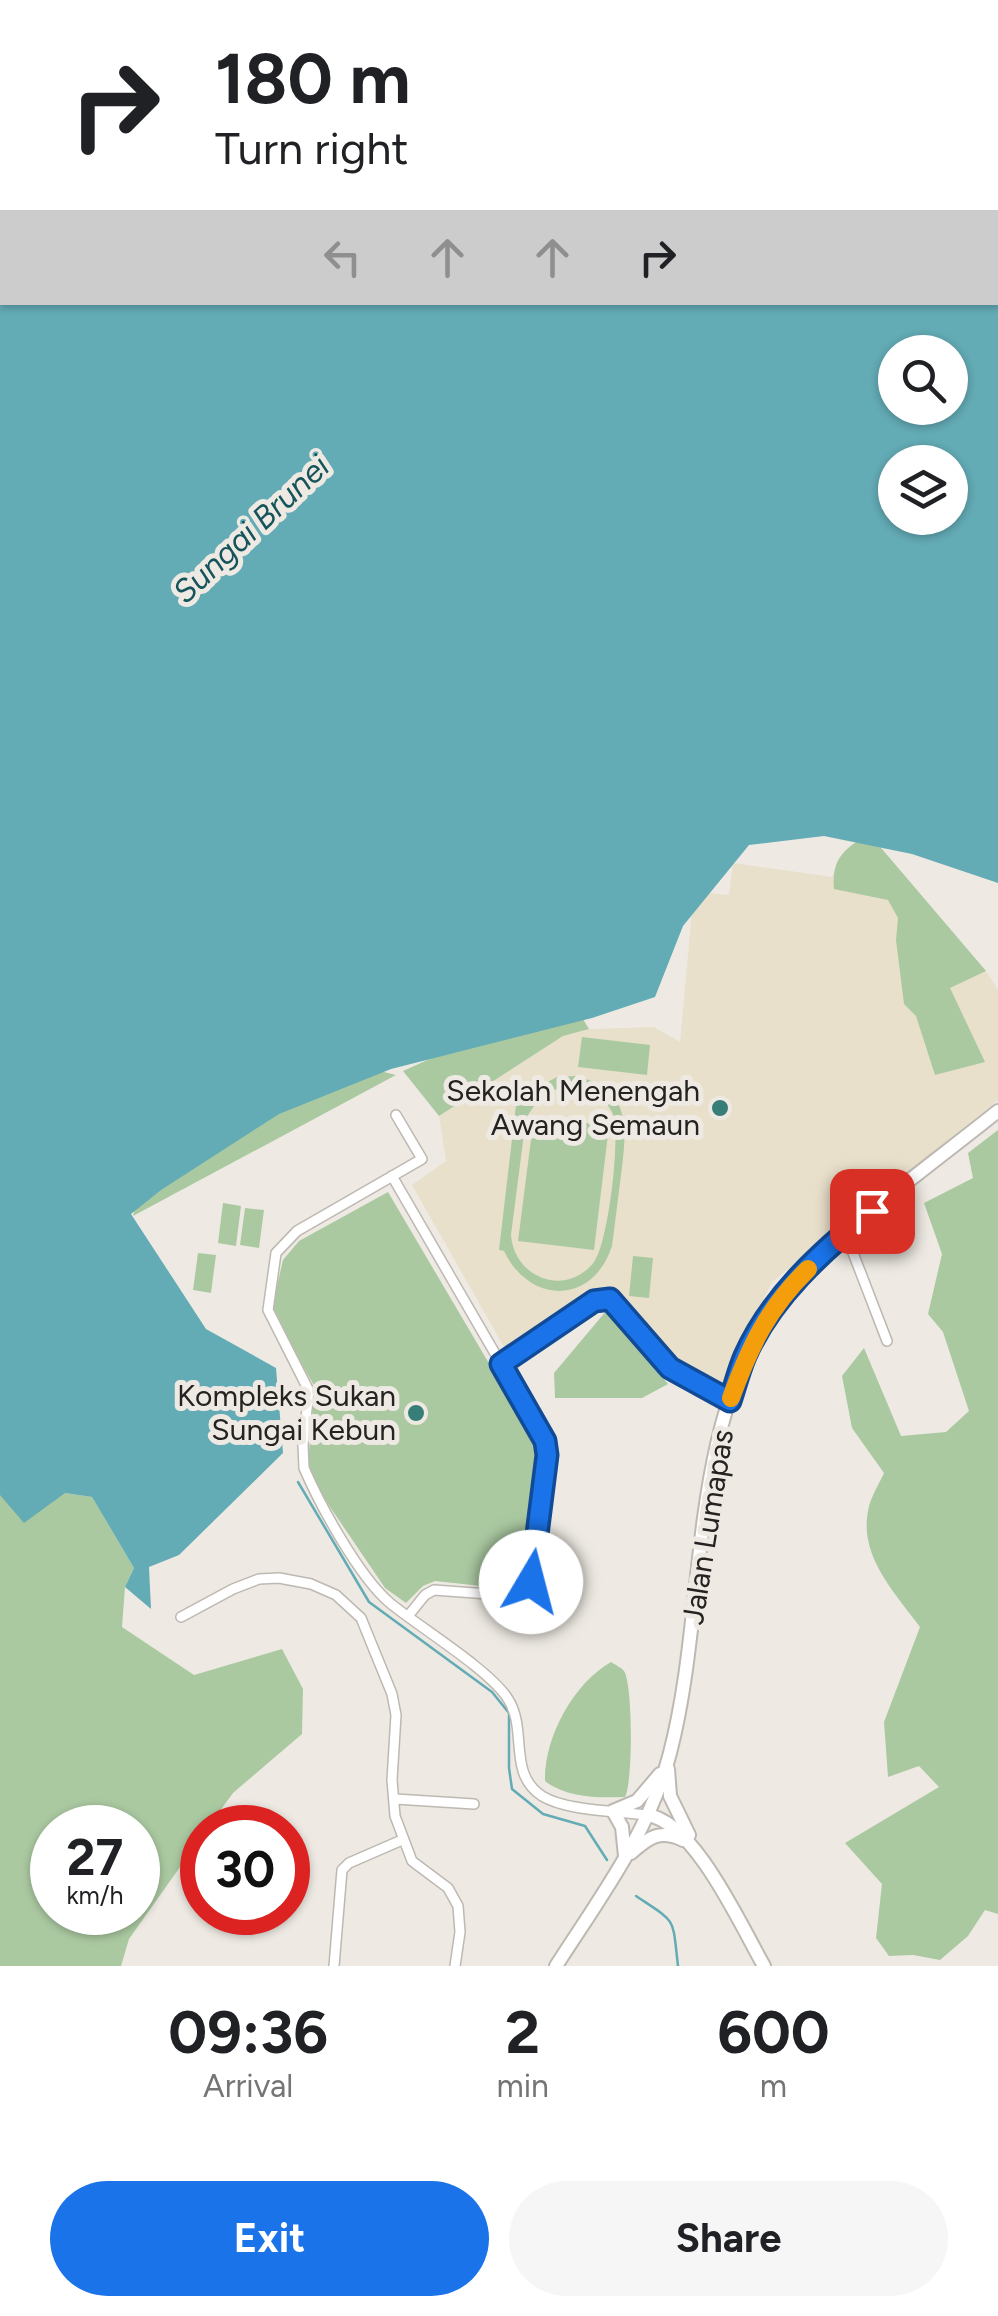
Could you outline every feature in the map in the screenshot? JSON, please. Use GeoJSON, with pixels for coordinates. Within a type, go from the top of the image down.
{"type":"FeatureCollection","features":[{"type":"Feature","properties":{"kind":"main road","name":"Jalan Lumapas"},"geometry":{"type":"LineString","coordinates":[[556,1966],[625,1859],[667,1764],[687,1654],[713,1465],[745,1356],[775,1305],[845,1232],[998,1111]]}},
{"type":"Feature","properties":{"kind":"main road"},"geometry":{"type":"LineString","coordinates":[[625,1859],[622,1827],[613,1811],[637,1801],[667,1764]]}},
{"type":"Feature","properties":{"kind":"main road"},"geometry":{"type":"LineString","coordinates":[[667,1764],[674,1807],[764,1966]]}},
{"type":"Feature","properties":{"kind":"main road"},"geometry":{"type":"LineString","coordinates":[[647,1815],[666,1822],[694,1846]]}},
{"type":"Feature","properties":{"kind":"main road"},"geometry":{"type":"LineString","coordinates":[[625,1859],[646,1839],[662,1833],[694,1846]]}},
{"type":"Feature","properties":{"kind":"street"},"geometry":{"type":"LineString","coordinates":[[396,1115],[422,1160],[288,1238],[274,1263],[268,1310],[309,1391],[302,1456],[309,1480],[377,1591],[502,1690],[517,1717],[519,1762],[530,1786],[560,1804],[647,1815]]}},
{"type":"Feature","properties":{"kind":"street"},"geometry":{"type":"LineString","coordinates":[[392,1176],[545,1441],[547,1455],[531,1582],[524,1591],[513,1595],[434,1590],[408,1616]]}},
{"type":"Feature","properties":{"kind":"street"},"geometry":{"type":"LineString","coordinates":[[845,1232],[887,1341]]}},
{"type":"Feature","properties":{"kind":"street"},"geometry":{"type":"LineString","coordinates":[[501,1364],[594,1301],[610,1299],[670,1368],[730,1401]]}},
{"type":"Feature","properties":{"kind":"street"},"geometry":{"type":"LineString","coordinates":[[181,1617],[233,1589],[259,1579],[280,1578],[311,1584],[336,1595],[361,1618],[392,1694],[396,1715],[392,1780],[395,1816],[412,1862],[448,1888],[458,1906],[460,1932],[455,1966]]}},
{"type":"Feature","properties":{"kind":"street"},"geometry":{"type":"LineString","coordinates":[[395,1798],[474,1804]]}},
{"type":"Feature","properties":{"kind":"street"},"geometry":{"type":"LineString","coordinates":[[334,1966],[342,1870],[349,1863],[402,1840]]}},
{"type":"Feature","properties":{"kind":"shaded area","name":"Sekolah Menengah Awang Semaun"},"geometry":{"type":"Polygon","coordinates":[[[876,842],[998,990],[998,1100],[772,1282],[720,1388],[680,1368],[606,1293],[588,1295],[508,1354],[412,1185],[446,1161],[439,1116],[563,1036],[589,1029],[654,1027],[680,1042],[693,899],[701,892],[729,895],[733,863],[832,877],[844,851],[876,842]]]}},
{"type":"Feature","properties":{"kind":"green space"},"geometry":{"type":"Polygon","coordinates":[[[856,842],[876,842],[986,971],[950,988],[985,1062],[935,1075],[916,1016],[904,1004],[896,940],[898,918],[888,900],[834,889],[838,862],[856,842]]]}},
{"type":"Feature","properties":{"kind":"green space"},"geometry":{"type":"Polygon","coordinates":[[[569,996],[589,1029],[563,1036],[439,1116],[403,1071],[569,996]]]}},
{"type":"Feature","properties":{"kind":"green space"},"geometry":{"type":"Polygon","coordinates":[[[582,1037],[650,1045],[647,1075],[578,1067],[582,1037]]]}},
{"type":"Feature","properties":{"kind":"green space"},"geometry":{"type":"Polygon","coordinates":[[[368,1068],[396,1075],[133,1216],[140,1191],[222,1131],[368,1068]]]}},
{"type":"Feature","properties":{"kind":"green space"},"geometry":{"type":"Polygon","coordinates":[[[575,1076],[607,1090],[622,1112],[624,1126],[612,1246],[591,1279],[561,1291],[529,1281],[499,1250],[518,1088],[529,1092],[557,1077],[575,1076]],[[569,1085],[542,1094],[526,1118],[511,1235],[521,1262],[531,1272],[556,1281],[583,1273],[594,1262],[604,1234],[612,1188],[612,1112],[599,1096],[569,1085]]]}},
{"type":"Feature","properties":{"kind":"green space"},"geometry":{"type":"Polygon","coordinates":[[[534,1116],[609,1126],[594,1250],[518,1241],[534,1116]]]}},
{"type":"Feature","properties":{"kind":"green space"},"geometry":{"type":"Polygon","coordinates":[[[998,1130],[998,1914],[985,1910],[968,1936],[940,1960],[889,1956],[876,1938],[882,1884],[845,1843],[939,1787],[919,1766],[888,1777],[884,1722],[920,1627],[881,1573],[869,1543],[869,1506],[884,1473],[852,1428],[842,1376],[864,1348],[901,1436],[946,1432],[969,1411],[943,1332],[928,1314],[942,1254],[924,1203],[973,1178],[968,1153],[998,1130]]]}},
{"type":"Feature","properties":{"kind":"green space","name":"Kompleks Sukan Sungai Kebun"},"geometry":{"type":"Polygon","coordinates":[[[388,1192],[533,1438],[539,1459],[525,1577],[509,1589],[435,1581],[423,1586],[406,1603],[385,1588],[307,1473],[315,1387],[271,1312],[283,1260],[299,1241],[388,1192]]]}},
{"type":"Feature","properties":{"kind":"green space"},"geometry":{"type":"Polygon","coordinates":[[[223,1203],[241,1206],[236,1246],[218,1243],[223,1203]]]}},
{"type":"Feature","properties":{"kind":"green space"},"geometry":{"type":"Polygon","coordinates":[[[245,1208],[264,1210],[259,1248],[240,1245],[245,1208]]]}},
{"type":"Feature","properties":{"kind":"green space"},"geometry":{"type":"Polygon","coordinates":[[[198,1253],[216,1255],[211,1293],[193,1290],[198,1253]]]}},
{"type":"Feature","properties":{"kind":"green space"},"geometry":{"type":"Polygon","coordinates":[[[633,1256],[653,1258],[649,1298],[629,1296],[633,1256]]]}},
{"type":"Feature","properties":{"kind":"green space"},"geometry":{"type":"Polygon","coordinates":[[[607,1310],[668,1384],[642,1398],[555,1398],[554,1373],[607,1310]]]}},
{"type":"Feature","properties":{"kind":"green space"},"geometry":{"type":"Polygon","coordinates":[[[65,1493],[92,1497],[134,1568],[125,1587],[122,1627],[194,1675],[282,1649],[303,1689],[302,1734],[224,1805],[180,1805],[180,1867],[160,1895],[160,1805],[30,1805],[30,1935],[132,1935],[121,1966],[0,1966],[0,1495],[65,1493]]]}},
{"type":"Feature","properties":{"kind":"green space"},"geometry":{"type":"Polygon","coordinates":[[[611,1662],[624,1671],[629,1694],[631,1754],[625,1797],[563,1791],[545,1781],[556,1730],[585,1683],[611,1662]]]}},
{"type":"Feature","properties":{"kind":"water","name":"Sungai Brunei"},"geometry":{"type":"Polygon","coordinates":[[[0,305],[998,305],[998,883],[912,854],[824,836],[749,845],[683,926],[655,997],[592,1018],[391,1069],[279,1114],[161,1190],[131,1214],[206,1329],[276,1368],[283,1453],[179,1555],[149,1567],[151,1609],[125,1587],[134,1568],[92,1497],[65,1493],[24,1523],[0,1495],[0,305]]]}},
{"type":"Feature","properties":{"kind":"waterway"},"geometry":{"type":"LineString","coordinates":[[298,1482],[369,1602],[492,1692],[509,1713],[512,1789],[543,1814],[585,1826],[607,1860]]}},
{"type":"Feature","properties":{"kind":"waterway"},"geometry":{"type":"LineString","coordinates":[[636,1896],[670,1923],[678,1966]]}},
{"type":"Feature","properties":{"kind":"slow traffic"},"geometry":{"type":"LineString","coordinates":[[731,1398],[745,1356],[775,1305],[808,1269]]}},
{"type":"Feature","properties":{"kind":"place","name":"Sekolah Menengah Awang Semaun"},"geometry":{"type":"Point","coordinates":[720,1108]}},
{"type":"Feature","properties":{"kind":"place","name":"Kompleks Sukan Sungai Kebun"},"geometry":{"type":"Point","coordinates":[416,1413]}},
{"type":"Feature","properties":{"kind":"route"},"geometry":{"type":"LineString","coordinates":[[531,1582],[547,1455],[540,1431],[501,1364],[594,1301],[610,1299],[670,1368],[730,1401],[745,1356],[775,1305],[845,1232],[872,1211]]}}]}
